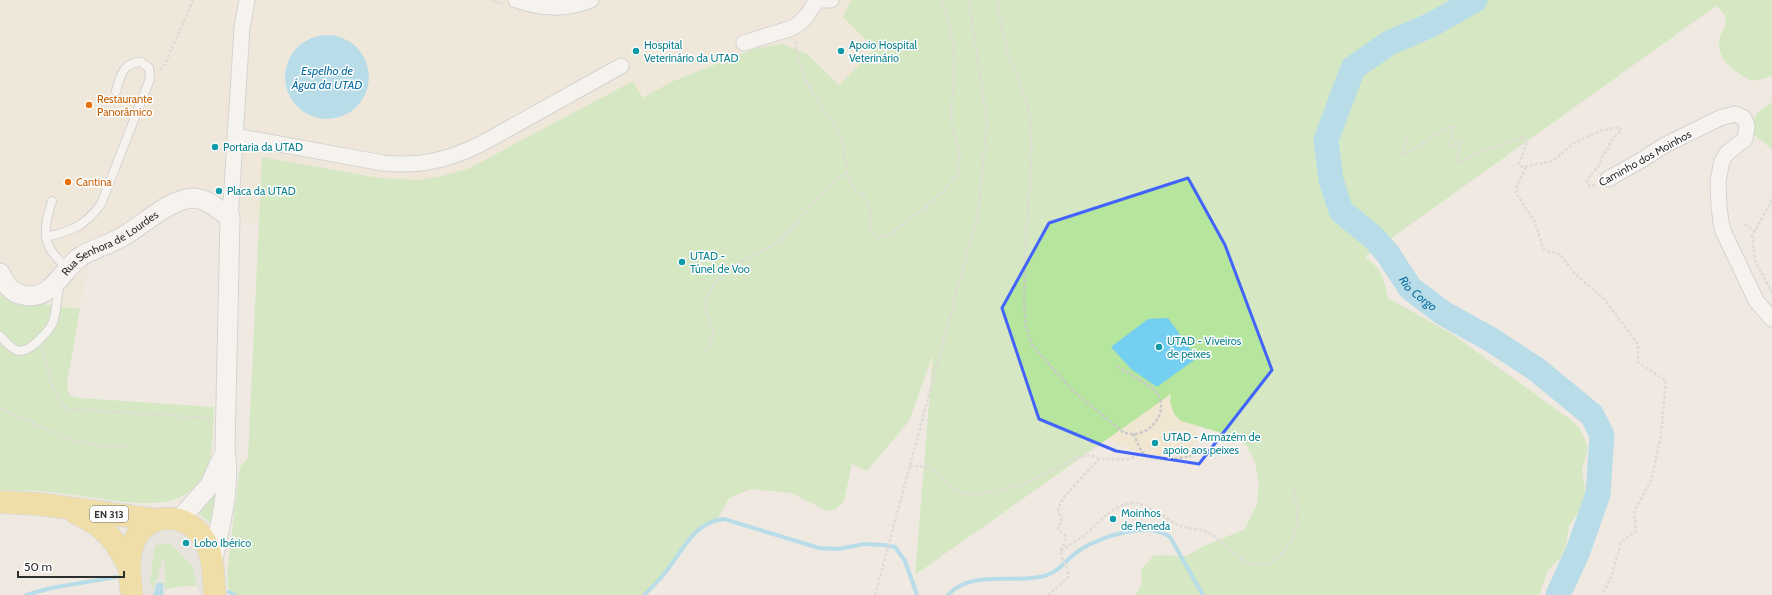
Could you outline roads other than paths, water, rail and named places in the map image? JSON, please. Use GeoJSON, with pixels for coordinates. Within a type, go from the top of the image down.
{"type":"FeatureCollection","features":[{"type":"Feature","properties":{"kind":"main road","name":"EN 313"},"geometry":{"type":"LineString","coordinates":[[0,502],[62,507],[157,520],[173,518],[180,519]]}},
{"type":"Feature","properties":{"kind":"main road","name":"EN 313"},"geometry":{"type":"LineString","coordinates":[[62,507],[84,517],[107,532],[119,546],[129,567]]}},
{"type":"Feature","properties":{"kind":"main road"},"geometry":{"type":"LineString","coordinates":[[180,519],[188,523],[201,535],[209,549],[212,562],[215,595]]}},
{"type":"Feature","properties":{"kind":"main road","name":"EN 313"},"geometry":{"type":"LineString","coordinates":[[132,595],[129,567],[130,556],[135,539],[146,526],[157,520]]}},
{"type":"Feature","properties":{"kind":"street"},"geometry":{"type":"LineString","coordinates":[[212,562],[220,526],[227,473],[225,449],[230,218],[242,28],[247,0]]}},
{"type":"Feature","properties":{"kind":"street"},"geometry":{"type":"LineString","coordinates":[[516,0],[540,7],[551,8],[572,6],[591,0]]}},
{"type":"Feature","properties":{"kind":"street"},"geometry":{"type":"LineString","coordinates":[[744,42],[792,28],[803,21],[817,0]]}},
{"type":"Feature","properties":{"kind":"street"},"geometry":{"type":"LineString","coordinates":[[820,0],[831,0]]}},
{"type":"Feature","properties":{"kind":"street"},"geometry":{"type":"LineString","coordinates":[[235,136],[368,161],[398,165],[425,164],[457,154],[481,144],[621,66]]}},
{"type":"Feature","properties":{"kind":"street","name":"Caminho dos Moinhos"},"geometry":{"type":"LineString","coordinates":[[1608,179],[1640,162],[1665,144],[1720,118],[1735,114],[1744,118],[1747,131],[1745,139],[1727,153],[1720,166],[1718,181],[1719,214],[1724,231],[1757,302],[1772,319]]}},
{"type":"Feature","properties":{"kind":"street","name":"Rua Senhora de Lourdes"},"geometry":{"type":"LineString","coordinates":[[0,273],[5,283],[11,290],[18,294],[34,296],[43,293],[81,257],[125,236],[178,201],[194,198],[202,200],[230,218]]}},
{"type":"Feature","properties":{"kind":"street"},"geometry":{"type":"LineString","coordinates":[[180,519],[210,485],[225,449]]}},
{"type":"Feature","properties":{"kind":"lane"},"geometry":{"type":"LineString","coordinates":[[46,237],[71,231],[92,216],[101,204],[150,79],[149,68],[141,62],[130,64],[124,69],[116,91]]}},
{"type":"Feature","properties":{"kind":"lane"},"geometry":{"type":"LineString","coordinates":[[0,336],[9,345],[20,351],[27,350],[39,340],[53,322],[64,274],[49,247],[46,237],[45,221],[52,201]]}},
{"type":"Feature","properties":{"kind":"water","name":"Espelho de Água da UTAD"},"geometry":{"type":"Polygon","coordinates":[[[327,35],[343,38],[357,47],[366,61],[369,77],[366,93],[357,107],[343,116],[327,119],[311,116],[297,107],[288,93],[285,77],[288,61],[297,47],[311,38],[327,35]]]}},
{"type":"Feature","properties":{"kind":"water"},"geometry":{"type":"Polygon","coordinates":[[[1168,318],[1197,358],[1157,387],[1131,369],[1111,347],[1148,319],[1168,318]]]}},
{"type":"Feature","properties":{"kind":"water"},"geometry":{"type":"Polygon","coordinates":[[[157,583],[163,583],[163,595],[153,595],[157,583]]]}},
{"type":"Feature","properties":{"kind":"waterway","name":"Rio Corgo"},"geometry":{"type":"LineString","coordinates":[[1475,0],[1431,25],[1389,43],[1353,68],[1326,140],[1331,180],[1341,211],[1374,238],[1388,254],[1410,288],[1443,313],[1490,339],[1536,369],[1592,415],[1602,435],[1598,494],[1578,551],[1558,595]]}},
{"type":"Feature","properties":{"kind":"waterway"},"geometry":{"type":"LineString","coordinates":[[644,595],[663,575],[688,541],[700,528],[707,524],[724,519],[819,548],[838,549],[864,544],[895,547],[905,561],[917,595]]}},
{"type":"Feature","properties":{"kind":"waterway"},"geometry":{"type":"LineString","coordinates":[[948,595],[966,583],[977,580],[1022,579],[1050,574],[1056,571],[1076,553],[1092,543],[1114,535],[1139,530],[1161,532],[1170,537],[1203,595]]}},
{"type":"Feature","properties":{"kind":"waterway"},"geometry":{"type":"LineString","coordinates":[[26,595],[51,588],[116,577]]}},
{"type":"Feature","properties":{"kind":"waterway"},"geometry":{"type":"LineString","coordinates":[[229,592],[235,595]]}},
{"type":"Feature","properties":{"kind":"place","name":"Hospital Veterinário da UTAD"},"geometry":{"type":"Point","coordinates":[636,51]}},
{"type":"Feature","properties":{"kind":"place","name":"Apoio Hospital Veterinário"},"geometry":{"type":"Point","coordinates":[841,51]}},
{"type":"Feature","properties":{"kind":"place","name":"Restaurante Panorâmico"},"geometry":{"type":"Point","coordinates":[89,105]}},
{"type":"Feature","properties":{"kind":"place","name":"Portaria da UTAD"},"geometry":{"type":"Point","coordinates":[215,147]}},
{"type":"Feature","properties":{"kind":"place","name":"Cantina"},"geometry":{"type":"Point","coordinates":[68,182]}},
{"type":"Feature","properties":{"kind":"place","name":"Placa da UTAD"},"geometry":{"type":"Point","coordinates":[219,191]}},
{"type":"Feature","properties":{"kind":"place","name":"UTAD - Túnel de Voo"},"geometry":{"type":"Point","coordinates":[682,262]}},
{"type":"Feature","properties":{"kind":"place","name":"UTAD - Viveiros de peixes"},"geometry":{"type":"Point","coordinates":[1159,347]}},
{"type":"Feature","properties":{"kind":"place","name":"UTAD - Armazém de apoio aos peixes"},"geometry":{"type":"Point","coordinates":[1155,443]}},
{"type":"Feature","properties":{"kind":"place","name":"Moinhos de Peneda"},"geometry":{"type":"Point","coordinates":[1113,519]}},
{"type":"Feature","properties":{"kind":"place","name":"Lobo Ibérico"},"geometry":{"type":"Point","coordinates":[186,543]}}]}
